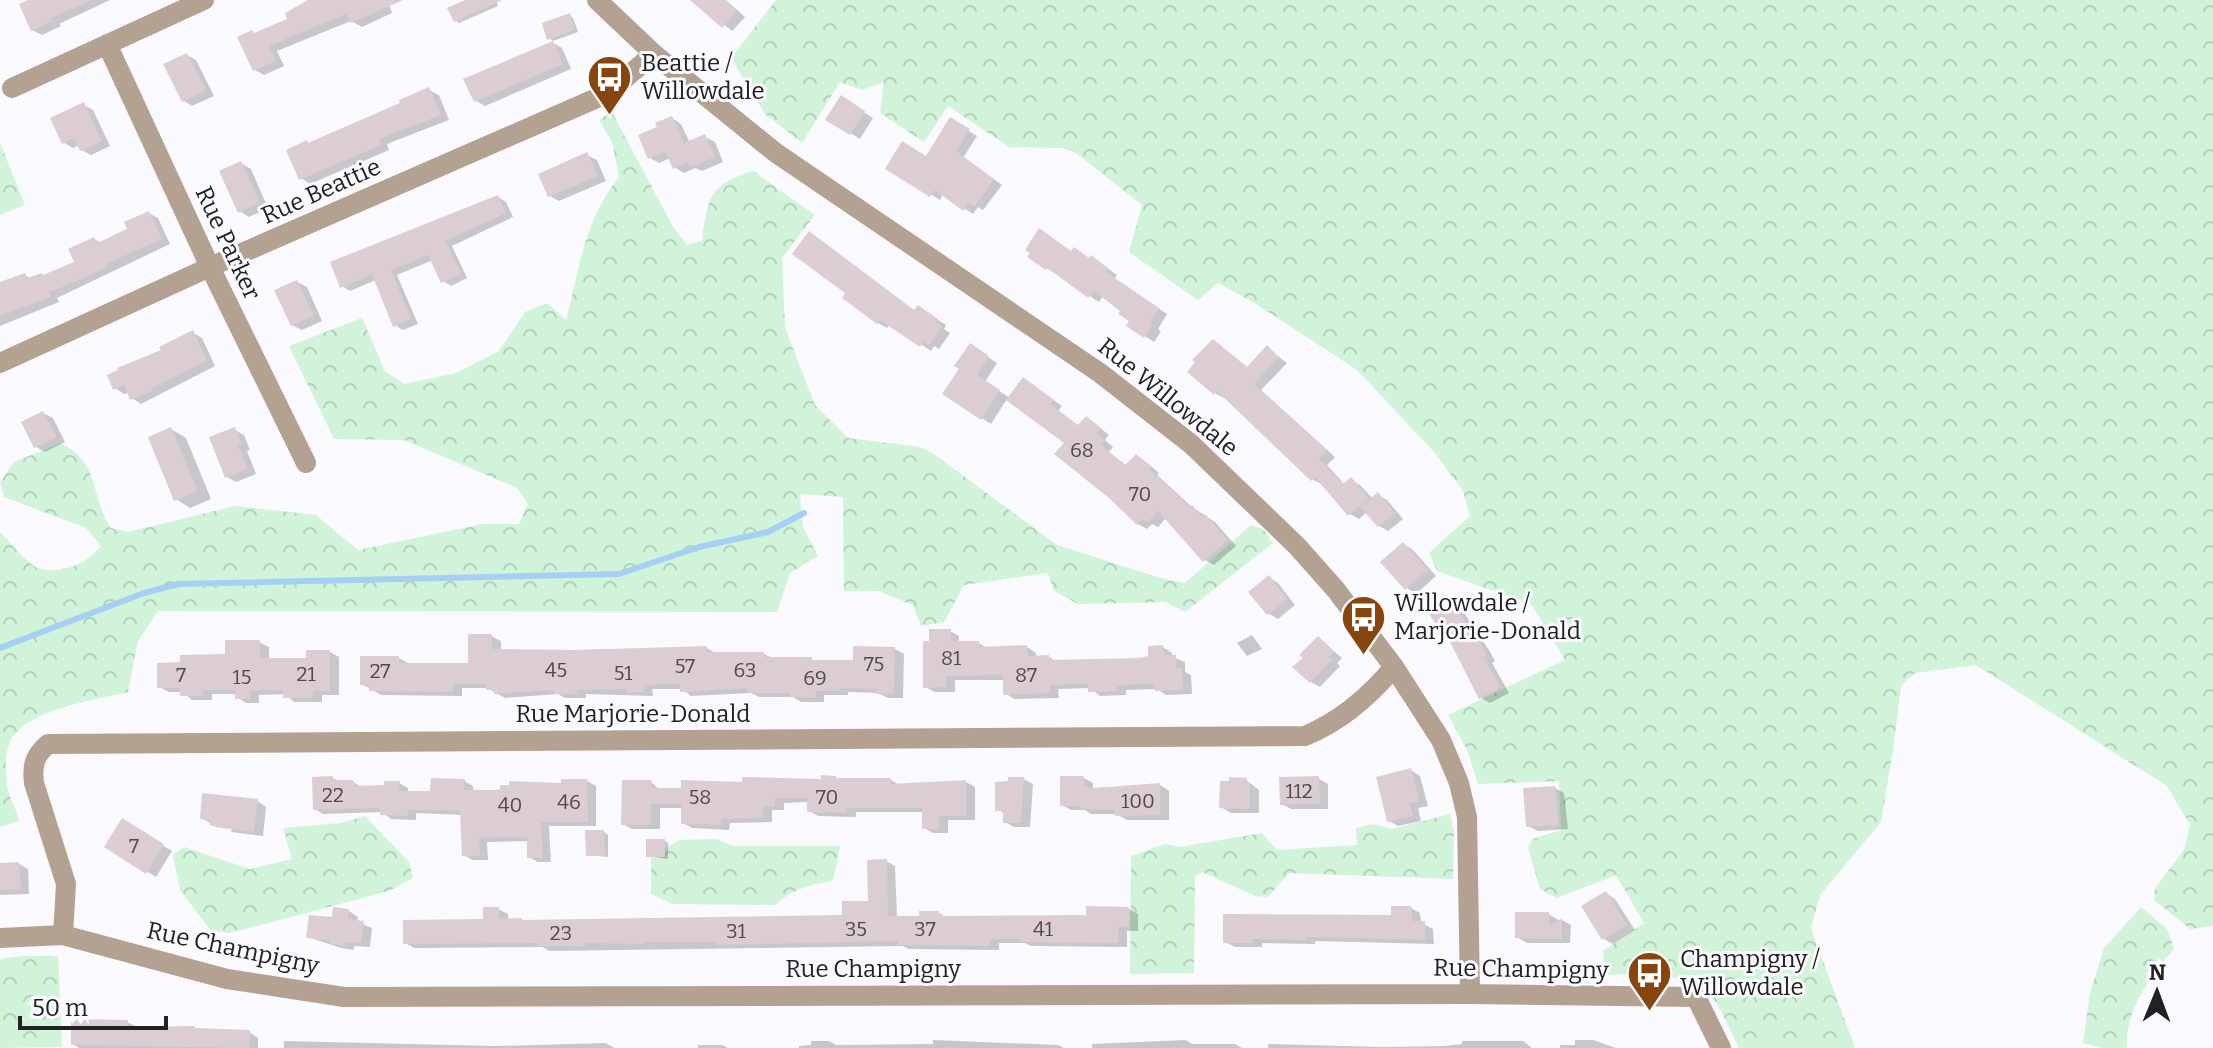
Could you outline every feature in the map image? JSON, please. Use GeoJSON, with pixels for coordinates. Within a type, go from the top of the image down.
{"type":"FeatureCollection","features":[{"type":"Feature","properties":{"kind":"street"},"geometry":{"type":"LineString","coordinates":[[12,88],[204,0]]}},
{"type":"Feature","properties":{"kind":"street","name":"Rue Willowdale"},"geometry":{"type":"LineString","coordinates":[[597,0],[654,54],[776,153],[1078,357],[1191,444],[1297,546],[1336,590],[1394,667],[1441,740],[1459,783],[1467,817],[1470,994]]}},
{"type":"Feature","properties":{"kind":"street","name":"Rue Parker"},"geometry":{"type":"LineString","coordinates":[[107,44],[210,267],[306,463]]}},
{"type":"Feature","properties":{"kind":"street","name":"Rue Beattie"},"geometry":{"type":"LineString","coordinates":[[0,363],[210,267],[606,94],[654,54]]}},
{"type":"Feature","properties":{"kind":"street","name":"Rue Marjorie-Donald"},"geometry":{"type":"LineString","coordinates":[[63,935],[66,884],[34,783],[32,767],[38,752],[48,744],[1305,736],[1361,703],[1394,667]]}},
{"type":"Feature","properties":{"kind":"street","name":"Rue Champigny"},"geometry":{"type":"LineString","coordinates":[[0,938],[63,935],[227,979],[344,997],[1470,994],[1696,997],[1721,1048]]}},
{"type":"Feature","properties":{"kind":"green space"},"geometry":{"type":"Polygon","coordinates":[[[776,0],[2213,0],[2213,926],[2190,929],[2154,900],[2155,888],[2184,850],[2190,825],[2167,786],[1976,665],[1915,673],[1901,686],[1881,822],[1820,895],[1811,928],[1855,1048],[1739,1048],[1716,1003],[1707,992],[1695,985],[1666,976],[1606,975],[1603,951],[1644,923],[1616,875],[1557,898],[1540,889],[1528,848],[1532,839],[1561,830],[1559,781],[1478,784],[1467,750],[1448,715],[1565,660],[1531,604],[1437,571],[1429,553],[1470,516],[1463,491],[1434,452],[1357,370],[1253,302],[1218,283],[1198,300],[1129,252],[1142,205],[1076,153],[1062,148],[1009,147],[948,106],[924,142],[880,113],[884,82],[862,90],[840,82],[802,143],[765,114],[731,58],[776,0]]]}},
{"type":"Feature","properties":{"kind":"green space"},"geometry":{"type":"Polygon","coordinates":[[[612,112],[672,225],[687,245],[702,241],[709,203],[719,188],[753,171],[815,215],[782,258],[785,328],[815,405],[848,438],[920,447],[1057,545],[1157,577],[1185,583],[1251,525],[1263,529],[1273,543],[1185,612],[1165,602],[1078,604],[1054,591],[1048,573],[964,585],[944,622],[921,626],[913,605],[878,591],[844,591],[843,497],[800,494],[803,527],[818,556],[790,573],[777,612],[158,611],[138,641],[128,692],[45,714],[18,731],[8,747],[6,769],[8,790],[19,821],[0,827],[0,532],[29,562],[47,570],[64,569],[81,563],[101,546],[86,528],[4,497],[0,482],[14,462],[61,443],[83,461],[89,471],[111,528],[128,532],[235,506],[316,515],[358,550],[483,524],[519,524],[528,504],[517,488],[404,440],[334,439],[289,346],[362,318],[385,371],[404,384],[456,373],[499,351],[525,312],[547,303],[566,320],[591,228],[598,210],[619,177],[612,142],[599,120],[612,112]]]}},
{"type":"Feature","properties":{"kind":"green space"},"geometry":{"type":"Polygon","coordinates":[[[0,143],[25,205],[0,215],[0,143]]]}},
{"type":"Feature","properties":{"kind":"green space"},"geometry":{"type":"Polygon","coordinates":[[[1450,814],[1454,832],[1453,879],[1289,873],[1268,897],[1255,896],[1202,872],[1195,876],[1194,973],[1130,974],[1131,856],[1165,844],[1180,847],[1262,833],[1277,850],[1357,845],[1356,828],[1373,824],[1392,829],[1450,814]]]}},
{"type":"Feature","properties":{"kind":"green space"},"geometry":{"type":"Polygon","coordinates":[[[365,816],[409,862],[413,878],[389,891],[230,933],[211,931],[180,890],[173,855],[184,847],[250,869],[292,859],[283,828],[340,823],[365,816]]]}},
{"type":"Feature","properties":{"kind":"green space"},"geometry":{"type":"Polygon","coordinates":[[[717,839],[733,846],[840,846],[833,881],[802,888],[776,905],[672,904],[651,894],[651,858],[679,840],[717,839]]]}},
{"type":"Feature","properties":{"kind":"green space"},"geometry":{"type":"Polygon","coordinates":[[[2141,907],[2167,929],[2174,949],[2148,983],[2135,1007],[2127,1033],[2127,1048],[2102,1048],[2083,1043],[2090,993],[2104,948],[2141,907]]]}},
{"type":"Feature","properties":{"kind":"green space"},"geometry":{"type":"Polygon","coordinates":[[[58,956],[62,1047],[0,1048],[0,959],[58,956]]]}},
{"type":"Feature","properties":{"kind":"building"},"geometry":{"type":"Polygon","coordinates":[[[28,0],[92,0],[51,18],[52,21],[31,31],[19,4],[28,0]]]}},
{"type":"Feature","properties":{"kind":"building"},"geometry":{"type":"Polygon","coordinates":[[[308,0],[403,0],[351,23],[347,14],[269,46],[276,61],[253,71],[237,37],[287,19],[285,13],[308,0]]]}},
{"type":"Feature","properties":{"kind":"building"},"geometry":{"type":"Polygon","coordinates":[[[465,0],[502,0],[454,22],[447,8],[465,0]]]}},
{"type":"Feature","properties":{"kind":"building"},"geometry":{"type":"Polygon","coordinates":[[[690,0],[725,0],[737,11],[722,28],[690,0]]]}},
{"type":"Feature","properties":{"kind":"building"},"geometry":{"type":"Polygon","coordinates":[[[570,13],[575,30],[547,40],[542,23],[570,13]]]}},
{"type":"Feature","properties":{"kind":"building"},"geometry":{"type":"Polygon","coordinates":[[[553,41],[563,64],[474,102],[463,79],[553,41]]]}},
{"type":"Feature","properties":{"kind":"building"},"geometry":{"type":"Polygon","coordinates":[[[187,53],[206,90],[182,102],[163,64],[187,53]]]}},
{"type":"Feature","properties":{"kind":"building"},"geometry":{"type":"Polygon","coordinates":[[[429,87],[441,115],[379,139],[381,145],[299,180],[286,150],[400,103],[399,100],[429,87]]]}},
{"type":"Feature","properties":{"kind":"building"},"geometry":{"type":"Polygon","coordinates":[[[841,95],[865,111],[850,135],[825,120],[841,95]]]}},
{"type":"Feature","properties":{"kind":"building"},"geometry":{"type":"Polygon","coordinates":[[[84,102],[102,141],[80,151],[74,138],[62,144],[50,118],[84,102]]]}},
{"type":"Feature","properties":{"kind":"building"},"geometry":{"type":"Polygon","coordinates":[[[672,116],[684,143],[705,134],[715,157],[691,167],[688,162],[673,169],[665,152],[648,159],[638,135],[672,116]]]}},
{"type":"Feature","properties":{"kind":"building"},"geometry":{"type":"Polygon","coordinates":[[[950,117],[970,129],[956,151],[994,179],[974,207],[969,203],[963,211],[935,190],[930,197],[885,169],[902,141],[926,156],[950,117]]]}},
{"type":"Feature","properties":{"kind":"building"},"geometry":{"type":"Polygon","coordinates":[[[587,152],[598,176],[548,197],[538,174],[587,152]]]}},
{"type":"Feature","properties":{"kind":"building"},"geometry":{"type":"Polygon","coordinates":[[[241,161],[260,203],[238,213],[219,171],[241,161]]]}},
{"type":"Feature","properties":{"kind":"building"},"geometry":{"type":"Polygon","coordinates":[[[498,195],[506,213],[445,241],[461,274],[441,283],[428,255],[391,270],[411,319],[393,327],[372,274],[340,288],[330,262],[498,195]]]}},
{"type":"Feature","properties":{"kind":"building"},"geometry":{"type":"Polygon","coordinates":[[[149,211],[162,239],[49,293],[51,297],[0,316],[0,282],[25,273],[27,278],[43,275],[74,262],[68,249],[94,237],[97,243],[127,229],[124,222],[149,211]]]}},
{"type":"Feature","properties":{"kind":"building"},"geometry":{"type":"Polygon","coordinates":[[[1039,228],[1071,251],[1074,247],[1089,258],[1091,255],[1109,269],[1106,272],[1159,308],[1144,338],[1126,326],[1129,321],[1118,314],[1120,311],[1094,291],[1088,298],[1048,268],[1046,270],[1027,257],[1030,253],[1025,250],[1039,228]]]}},
{"type":"Feature","properties":{"kind":"building"},"geometry":{"type":"Polygon","coordinates":[[[809,231],[914,310],[918,305],[938,319],[936,322],[942,326],[929,346],[924,342],[920,347],[880,320],[877,324],[842,298],[845,293],[792,254],[809,231]]]}},
{"type":"Feature","properties":{"kind":"building"},"geometry":{"type":"Polygon","coordinates":[[[297,280],[314,316],[291,326],[274,290],[297,280]]]}},
{"type":"Feature","properties":{"kind":"building"},"geometry":{"type":"Polygon","coordinates":[[[193,330],[207,361],[130,400],[124,385],[113,390],[107,375],[161,350],[159,347],[193,330]]]}},
{"type":"Feature","properties":{"kind":"building"},"geometry":{"type":"Polygon","coordinates":[[[1213,339],[1247,367],[1267,345],[1279,357],[1254,384],[1328,451],[1319,459],[1343,484],[1351,477],[1369,498],[1348,516],[1315,477],[1311,481],[1217,391],[1214,395],[1187,372],[1195,362],[1192,360],[1213,339]]]}},
{"type":"Feature","properties":{"kind":"building"},"geometry":{"type":"Polygon","coordinates":[[[970,343],[989,356],[977,375],[1000,390],[981,420],[942,394],[959,369],[954,366],[970,343]]]}},
{"type":"Feature","properties":{"kind":"building"},"geometry":{"type":"Polygon","coordinates":[[[1023,377],[1054,400],[1050,404],[1078,425],[1086,416],[1101,428],[1097,434],[1105,440],[1101,445],[1125,465],[1136,454],[1190,507],[1192,505],[1202,516],[1205,514],[1228,540],[1203,562],[1158,511],[1147,523],[1143,519],[1137,525],[1054,454],[1064,443],[1006,400],[1023,377]]]}},
{"type":"Feature","properties":{"kind":"building"},"geometry":{"type":"Polygon","coordinates":[[[43,411],[57,437],[34,448],[21,422],[43,411]]]}},
{"type":"Feature","properties":{"kind":"building"},"geometry":{"type":"Polygon","coordinates":[[[171,427],[198,491],[174,501],[148,437],[171,427]]]}},
{"type":"Feature","properties":{"kind":"building"},"geometry":{"type":"Polygon","coordinates":[[[235,427],[242,444],[238,446],[248,469],[225,478],[209,437],[235,427]]]}},
{"type":"Feature","properties":{"kind":"building"},"geometry":{"type":"Polygon","coordinates":[[[1378,492],[1395,513],[1378,527],[1360,507],[1378,492]]]}},
{"type":"Feature","properties":{"kind":"building"},"geometry":{"type":"Polygon","coordinates":[[[1403,542],[1428,570],[1405,590],[1380,562],[1403,542]]]}},
{"type":"Feature","properties":{"kind":"building"},"geometry":{"type":"Polygon","coordinates":[[[1269,575],[1287,599],[1267,615],[1248,592],[1269,575]]]}},
{"type":"Feature","properties":{"kind":"building"},"geometry":{"type":"Polygon","coordinates":[[[1444,604],[1447,608],[1453,604],[1480,642],[1487,656],[1484,658],[1501,687],[1479,699],[1447,636],[1445,638],[1429,614],[1444,604]]]}},
{"type":"Feature","properties":{"kind":"building"},"geometry":{"type":"Polygon","coordinates":[[[929,629],[951,629],[951,641],[979,641],[979,647],[1027,645],[1028,656],[1049,655],[1049,660],[1140,658],[1148,656],[1148,646],[1163,645],[1164,655],[1176,655],[1176,668],[1182,668],[1183,690],[1155,691],[1155,684],[1122,685],[1117,686],[1117,691],[1088,692],[1088,684],[1050,685],[1050,693],[1003,695],[1003,675],[946,676],[946,687],[923,688],[923,641],[929,641],[929,629]]]}},
{"type":"Feature","properties":{"kind":"building"},"geometry":{"type":"Polygon","coordinates":[[[468,634],[492,634],[492,649],[707,646],[707,652],[764,652],[765,657],[812,657],[812,660],[853,660],[853,646],[895,647],[894,694],[876,694],[876,689],[839,688],[839,691],[815,691],[816,697],[790,697],[790,693],[747,693],[748,688],[680,692],[680,684],[644,685],[644,692],[626,692],[626,689],[577,690],[577,694],[554,694],[554,690],[494,694],[494,690],[486,690],[486,684],[453,684],[453,692],[369,691],[369,685],[360,685],[360,656],[399,656],[399,663],[468,663],[468,634]]]}},
{"type":"Feature","properties":{"kind":"building"},"geometry":{"type":"Polygon","coordinates":[[[1318,636],[1334,651],[1329,657],[1332,660],[1310,683],[1292,667],[1303,658],[1299,655],[1318,636]]]}},
{"type":"Feature","properties":{"kind":"building"},"geometry":{"type":"Polygon","coordinates":[[[225,640],[260,640],[260,658],[306,658],[306,650],[330,650],[330,691],[313,691],[313,698],[283,698],[283,690],[250,690],[250,699],[235,699],[235,690],[203,690],[203,696],[180,696],[180,688],[157,688],[157,663],[180,662],[180,655],[225,654],[225,640]]]}},
{"type":"Feature","properties":{"kind":"building"},"geometry":{"type":"Polygon","coordinates":[[[1411,768],[1419,801],[1410,804],[1413,816],[1387,822],[1376,777],[1411,768]]]}},
{"type":"Feature","properties":{"kind":"building"},"geometry":{"type":"Polygon","coordinates":[[[821,775],[891,778],[891,784],[966,780],[966,816],[939,816],[939,829],[922,829],[922,808],[847,808],[847,813],[807,812],[807,798],[775,798],[775,806],[763,806],[763,818],[721,819],[721,825],[681,824],[681,804],[651,804],[651,825],[621,825],[622,780],[652,780],[651,788],[681,788],[681,780],[742,782],[742,777],[821,779],[821,775]]]}},
{"type":"Feature","properties":{"kind":"building"},"geometry":{"type":"Polygon","coordinates":[[[333,776],[333,780],[353,780],[354,786],[400,781],[399,791],[430,791],[431,778],[465,779],[464,790],[500,790],[500,785],[509,785],[509,781],[561,783],[561,779],[587,779],[588,822],[541,822],[543,858],[527,858],[527,837],[479,838],[480,856],[462,856],[460,811],[408,810],[408,816],[380,815],[380,808],[313,810],[312,777],[333,776]]]}},
{"type":"Feature","properties":{"kind":"building"},"geometry":{"type":"Polygon","coordinates":[[[1060,776],[1084,776],[1084,786],[1093,788],[1160,783],[1160,815],[1115,816],[1115,810],[1060,806],[1060,776]]]}},
{"type":"Feature","properties":{"kind":"building"},"geometry":{"type":"Polygon","coordinates":[[[1319,776],[1320,804],[1280,805],[1279,777],[1319,776]]]}},
{"type":"Feature","properties":{"kind":"building"},"geometry":{"type":"Polygon","coordinates":[[[1008,777],[1024,777],[1021,823],[1003,823],[1003,811],[995,811],[995,782],[1008,781],[1008,777]]]}},
{"type":"Feature","properties":{"kind":"building"},"geometry":{"type":"Polygon","coordinates":[[[1229,777],[1247,778],[1250,782],[1250,809],[1219,808],[1220,781],[1229,781],[1229,777]]]}},
{"type":"Feature","properties":{"kind":"building"},"geometry":{"type":"Polygon","coordinates":[[[1555,786],[1559,825],[1526,827],[1523,788],[1555,786]]]}},
{"type":"Feature","properties":{"kind":"building"},"geometry":{"type":"Polygon","coordinates":[[[202,793],[258,799],[254,832],[209,825],[210,820],[200,819],[202,793]]]}},
{"type":"Feature","properties":{"kind":"building"},"geometry":{"type":"Polygon","coordinates":[[[122,818],[164,844],[146,874],[104,847],[122,818]]]}},
{"type":"Feature","properties":{"kind":"building"},"geometry":{"type":"Polygon","coordinates":[[[585,830],[604,830],[605,856],[586,856],[585,830]]]}},
{"type":"Feature","properties":{"kind":"building"},"geometry":{"type":"Polygon","coordinates":[[[646,839],[665,839],[665,857],[646,857],[646,839]]]}},
{"type":"Feature","properties":{"kind":"building"},"geometry":{"type":"Polygon","coordinates":[[[887,859],[888,916],[919,916],[919,911],[939,911],[939,916],[1086,915],[1086,906],[1129,907],[1129,926],[1118,927],[1118,943],[990,939],[990,946],[898,945],[898,941],[716,945],[716,942],[645,942],[585,943],[585,946],[538,946],[538,943],[403,944],[403,920],[483,919],[483,907],[499,907],[499,919],[522,920],[842,915],[842,901],[868,901],[867,860],[887,859]]]}},
{"type":"Feature","properties":{"kind":"building"},"geometry":{"type":"Polygon","coordinates":[[[19,862],[21,889],[0,890],[0,863],[19,862]]]}},
{"type":"Feature","properties":{"kind":"building"},"geometry":{"type":"Polygon","coordinates":[[[1606,891],[1627,925],[1602,940],[1581,906],[1606,891]]]}},
{"type":"Feature","properties":{"kind":"building"},"geometry":{"type":"Polygon","coordinates":[[[1391,906],[1411,906],[1412,921],[1425,921],[1425,940],[1306,937],[1306,940],[1253,939],[1253,943],[1223,943],[1223,914],[1391,915],[1391,906]]]}},
{"type":"Feature","properties":{"kind":"building"},"geometry":{"type":"Polygon","coordinates":[[[333,907],[349,909],[348,919],[364,921],[361,943],[345,942],[345,946],[329,944],[330,940],[306,938],[309,915],[332,917],[333,907]]]}},
{"type":"Feature","properties":{"kind":"building"},"geometry":{"type":"Polygon","coordinates":[[[1515,912],[1549,912],[1549,926],[1562,918],[1562,939],[1515,938],[1515,912]]]}},
{"type":"Feature","properties":{"kind":"building"},"geometry":{"type":"Polygon","coordinates":[[[71,1019],[128,1020],[128,1027],[195,1026],[250,1030],[249,1048],[71,1045],[71,1019]]]}},
{"type":"Feature","properties":{"kind":"waterway"},"geometry":{"type":"LineString","coordinates":[[0,648],[144,593],[178,584],[619,574],[699,547],[768,532],[804,513]]}},
{"type":"Feature","properties":{"kind":"place","name":"Beattie / Willowdale"},"geometry":{"type":"Point","coordinates":[610,116]}},
{"type":"Feature","properties":{"kind":"place","name":"Willowdale / Marjorie-Donald"},"geometry":{"type":"Point","coordinates":[1363,656]}},
{"type":"Feature","properties":{"kind":"place","name":"Champigny / Willowdale"},"geometry":{"type":"Point","coordinates":[1649,1012]}}]}
